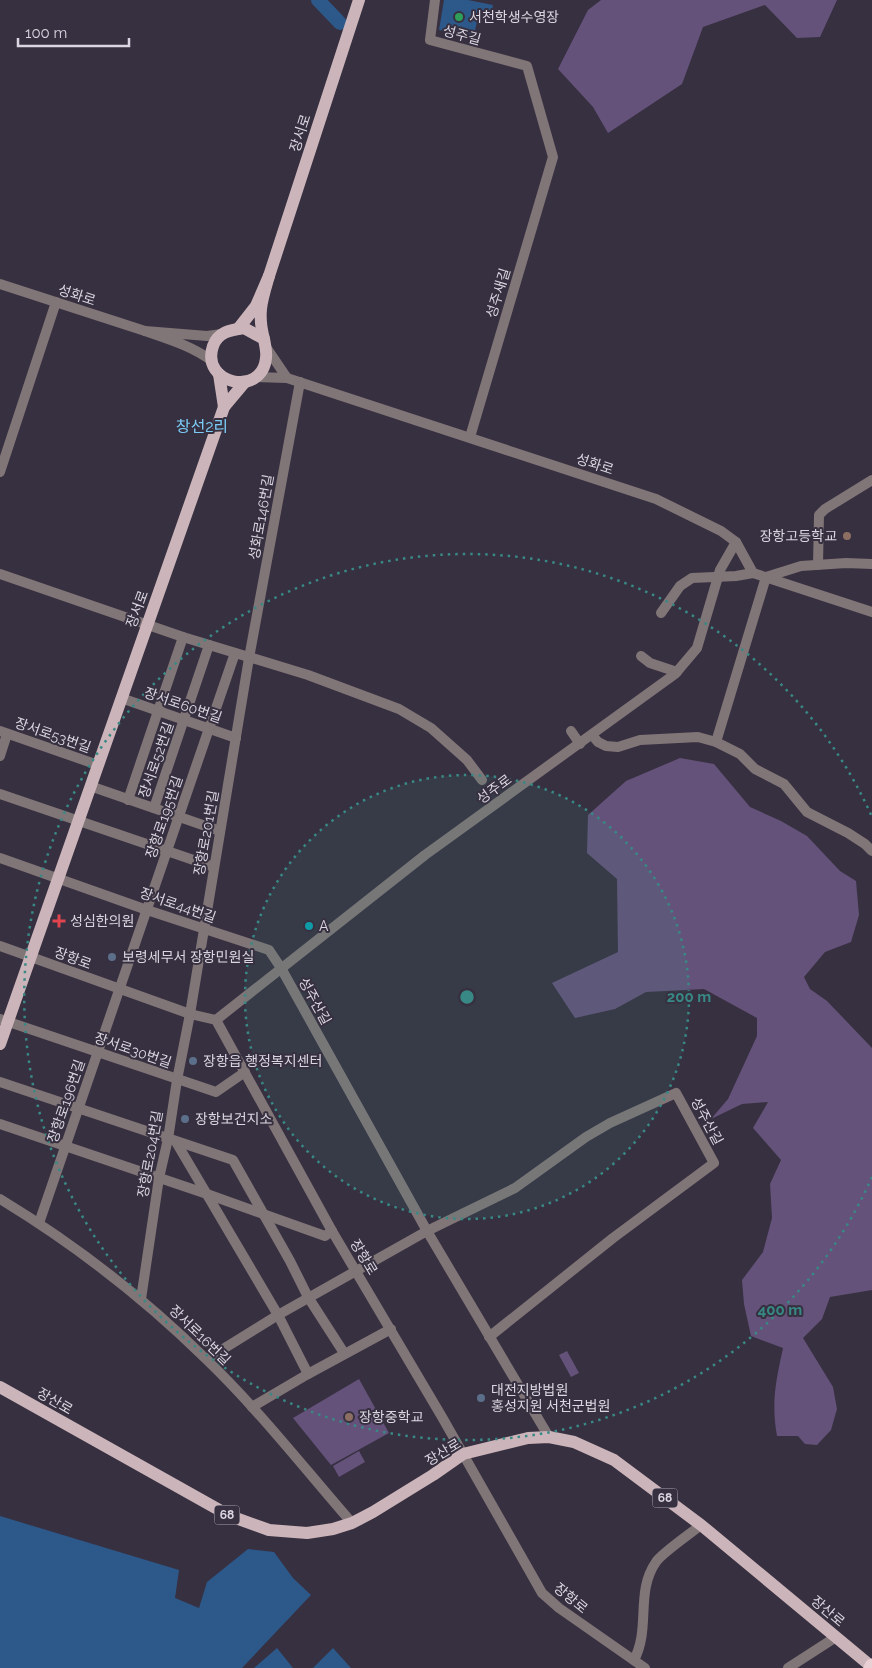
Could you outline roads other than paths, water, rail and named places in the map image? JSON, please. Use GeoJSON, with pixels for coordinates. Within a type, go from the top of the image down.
{"type":"FeatureCollection","features":[{"type":"Feature","properties":{"kind":"main road","name":"장서로"},"geometry":{"type":"LineString","coordinates":[[269,276],[359,0]]}},
{"type":"Feature","properties":{"kind":"main road"},"geometry":{"type":"LineString","coordinates":[[238,329],[256,306],[269,276]]}},
{"type":"Feature","properties":{"kind":"main road"},"geometry":{"type":"LineString","coordinates":[[224,407],[250,379],[260,373],[265,365],[266,355],[260,322],[261,303],[269,276]]}},
{"type":"Feature","properties":{"kind":"main road"},"geometry":{"type":"LineString","coordinates":[[224,407],[219,374],[212,361],[214,344],[226,331],[244,328],[264,342]]}},
{"type":"Feature","properties":{"kind":"main road"},"geometry":{"type":"LineString","coordinates":[[219,374],[228,380],[236,382],[250,379]]}},
{"type":"Feature","properties":{"kind":"main road","name":"장서로"},"geometry":{"type":"LineString","coordinates":[[0,1044],[4,1020],[59,878],[224,407]]}},
{"type":"Feature","properties":{"kind":"main road","name":"장산로"},"geometry":{"type":"LineString","coordinates":[[0,1387],[230,1516],[269,1530],[307,1533],[333,1529],[352,1523],[433,1475],[463,1454],[520,1439],[549,1437],[574,1442],[614,1460],[701,1525],[872,1667]]}},
{"type":"Feature","properties":{"kind":"street","name":"성주길"},"geometry":{"type":"LineString","coordinates":[[435,0],[430,40],[527,66],[553,157]]}},
{"type":"Feature","properties":{"kind":"street","name":"성주새길"},"geometry":{"type":"LineString","coordinates":[[470,437],[553,157]]}},
{"type":"Feature","properties":{"kind":"street","name":"성화로"},"geometry":{"type":"LineString","coordinates":[[0,284],[145,331]]}},
{"type":"Feature","properties":{"kind":"street"},"geometry":{"type":"LineString","coordinates":[[0,472],[56,302]]}},
{"type":"Feature","properties":{"kind":"street"},"geometry":{"type":"LineString","coordinates":[[145,331],[207,336],[222,334]]}},
{"type":"Feature","properties":{"kind":"street"},"geometry":{"type":"LineString","coordinates":[[145,331],[181,344],[212,361]]}},
{"type":"Feature","properties":{"kind":"street"},"geometry":{"type":"LineString","coordinates":[[264,342],[287,378]]}},
{"type":"Feature","properties":{"kind":"street","name":"성화로"},"geometry":{"type":"LineString","coordinates":[[250,379],[287,378],[656,499],[720,531],[736,542],[753,573]]}},
{"type":"Feature","properties":{"kind":"street","name":"성화로146번길"},"geometry":{"type":"LineString","coordinates":[[249,658],[300,382]]}},
{"type":"Feature","properties":{"kind":"street"},"geometry":{"type":"LineString","coordinates":[[818,565],[819,515],[825,509],[872,480]]}},
{"type":"Feature","properties":{"kind":"street","name":"성주로"},"geometry":{"type":"LineString","coordinates":[[216,1020],[425,855],[677,672],[697,648],[718,576],[736,542]]}},
{"type":"Feature","properties":{"kind":"street"},"geometry":{"type":"LineString","coordinates":[[766,577],[801,566],[872,564]]}},
{"type":"Feature","properties":{"kind":"street"},"geometry":{"type":"LineString","coordinates":[[661,613],[680,586],[692,578],[736,576],[753,573],[872,612]]}},
{"type":"Feature","properties":{"kind":"street"},"geometry":{"type":"LineString","coordinates":[[0,574],[183,637],[308,675],[399,709],[431,728],[467,760],[482,780]]}},
{"type":"Feature","properties":{"kind":"street"},"geometry":{"type":"LineString","coordinates":[[716,742],[766,577]]}},
{"type":"Feature","properties":{"kind":"street","name":"장서로52번길"},"geometry":{"type":"LineString","coordinates":[[128,800],[183,637]]}},
{"type":"Feature","properties":{"kind":"street","name":"장서로52번길"},"geometry":{"type":"LineString","coordinates":[[154,808],[210,645]]}},
{"type":"Feature","properties":{"kind":"street","name":"장항로195번길"},"geometry":{"type":"LineString","coordinates":[[120,989],[208,728],[235,654]]}},
{"type":"Feature","properties":{"kind":"street"},"geometry":{"type":"LineString","coordinates":[[641,656],[650,663],[677,672]]}},
{"type":"Feature","properties":{"kind":"street","name":"장항로201번길"},"geometry":{"type":"LineString","coordinates":[[190,1014],[249,658]]}},
{"type":"Feature","properties":{"kind":"street","name":"장서로60번길"},"geometry":{"type":"LineString","coordinates":[[121,698],[236,738]]}},
{"type":"Feature","properties":{"kind":"street"},"geometry":{"type":"LineString","coordinates":[[571,731],[580,744]]}},
{"type":"Feature","properties":{"kind":"street"},"geometry":{"type":"LineString","coordinates":[[0,756],[4,733]]}},
{"type":"Feature","properties":{"kind":"street","name":"장서로53번길"},"geometry":{"type":"LineString","coordinates":[[4,733],[98,765]]}},
{"type":"Feature","properties":{"kind":"street"},"geometry":{"type":"LineString","coordinates":[[592,735],[598,742],[606,746],[618,746],[640,740],[698,737],[716,742],[740,754],[755,769],[784,784],[807,812],[848,833],[872,851]]}},
{"type":"Feature","properties":{"kind":"street","name":"장서로52번길"},"geometry":{"type":"LineString","coordinates":[[90,786],[220,831]]}},
{"type":"Feature","properties":{"kind":"street"},"geometry":{"type":"LineString","coordinates":[[0,794],[214,867]]}},
{"type":"Feature","properties":{"kind":"street","name":"장서로44번길"},"geometry":{"type":"LineString","coordinates":[[0,858],[147,910],[269,950],[282,968]]}},
{"type":"Feature","properties":{"kind":"street","name":"장항로"},"geometry":{"type":"LineString","coordinates":[[0,946],[190,1014],[216,1020],[332,1231],[391,1329],[542,1593],[558,1608],[645,1668]]}},
{"type":"Feature","properties":{"kind":"street","name":"성주산길"},"geometry":{"type":"LineString","coordinates":[[282,968],[426,1231],[549,1437]]}},
{"type":"Feature","properties":{"kind":"street","name":"장항로196번길"},"geometry":{"type":"LineString","coordinates":[[40,1223],[120,989]]}},
{"type":"Feature","properties":{"kind":"street","name":"장항로204번길"},"geometry":{"type":"LineString","coordinates":[[141,1299],[159,1178],[172,1140],[177,1080],[190,1014]]}},
{"type":"Feature","properties":{"kind":"street","name":"장서로30번길"},"geometry":{"type":"LineString","coordinates":[[4,1020],[216,1092],[245,1072]]}},
{"type":"Feature","properties":{"kind":"street"},"geometry":{"type":"LineString","coordinates":[[0,1082],[233,1160],[308,1297],[344,1353]]}},
{"type":"Feature","properties":{"kind":"street","name":"성주산길"},"geometry":{"type":"LineString","coordinates":[[207,1359],[308,1297],[426,1231],[516,1188],[602,1128],[676,1093],[714,1163],[613,1238],[490,1337]]}},
{"type":"Feature","properties":{"kind":"street"},"geometry":{"type":"LineString","coordinates":[[0,1124],[325,1236],[332,1231]]}},
{"type":"Feature","properties":{"kind":"street"},"geometry":{"type":"LineString","coordinates":[[172,1140],[207,1194],[278,1315],[308,1374]]}},
{"type":"Feature","properties":{"kind":"street","name":"장서로16번길"},"geometry":{"type":"LineString","coordinates":[[0,1199],[40,1223],[141,1299],[207,1359],[252,1407],[352,1523]]}},
{"type":"Feature","properties":{"kind":"street"},"geometry":{"type":"LineString","coordinates":[[252,1407],[344,1353],[391,1329]]}},
{"type":"Feature","properties":{"kind":"street"},"geometry":{"type":"LineString","coordinates":[[634,1660],[640,1649],[644,1632],[644,1593],[648,1578],[656,1561],[701,1525]]}},
{"type":"Feature","properties":{"kind":"street"},"geometry":{"type":"LineString","coordinates":[[788,1668],[836,1637]]}},
{"type":"Feature","properties":{"kind":"water","name":"서천학생수영장"},"geometry":{"type":"Polygon","coordinates":[[[444,0],[468,0],[493,5],[491,18],[478,16],[474,36],[439,30],[444,0]]]}},
{"type":"Feature","properties":{"kind":"water"},"geometry":{"type":"Polygon","coordinates":[[[0,1516],[179,1570],[175,1598],[199,1608],[207,1582],[248,1549],[274,1552],[293,1578],[311,1595],[242,1668],[0,1668],[0,1516]]]}},
{"type":"Feature","properties":{"kind":"water"},"geometry":{"type":"Polygon","coordinates":[[[277,1648],[293,1668],[254,1668],[277,1648]]]}},
{"type":"Feature","properties":{"kind":"water"},"geometry":{"type":"Polygon","coordinates":[[[333,1648],[351,1668],[313,1668],[333,1648]]]}},
{"type":"Feature","properties":{"kind":"waterway"},"geometry":{"type":"LineString","coordinates":[[318,0],[340,23]]}},
{"type":"Feature","properties":{"kind":"place","name":"서천학생수영장"},"geometry":{"type":"Point","coordinates":[459,17]}},
{"type":"Feature","properties":{"kind":"place","name":"장항고등학교"},"geometry":{"type":"Point","coordinates":[847,536]}},
{"type":"Feature","properties":{"kind":"place","name":"성심한의원"},"geometry":{"type":"Point","coordinates":[59,921]}},
{"type":"Feature","properties":{"kind":"place","name":"A"},"geometry":{"type":"Point","coordinates":[309,926]}},
{"type":"Feature","properties":{"kind":"place","name":"보령세무서 장항민원실"},"geometry":{"type":"Point","coordinates":[112,957]}},
{"type":"Feature","properties":{"kind":"place","name":"장항읍 행정복지센터"},"geometry":{"type":"Point","coordinates":[193,1061]}},
{"type":"Feature","properties":{"kind":"place","name":"장항보건지소"},"geometry":{"type":"Point","coordinates":[185,1119]}},
{"type":"Feature","properties":{"kind":"place","name":"대전지방법원 홍성지원 서천군법원"},"geometry":{"type":"Point","coordinates":[481,1398]}},
{"type":"Feature","properties":{"kind":"place","name":"장항중학교"},"geometry":{"type":"Point","coordinates":[349,1417]}},
{"type":"Feature","properties":{"kind":"district","name":"창선2리"},"geometry":{"type":"Point","coordinates":[202,426]}}]}
